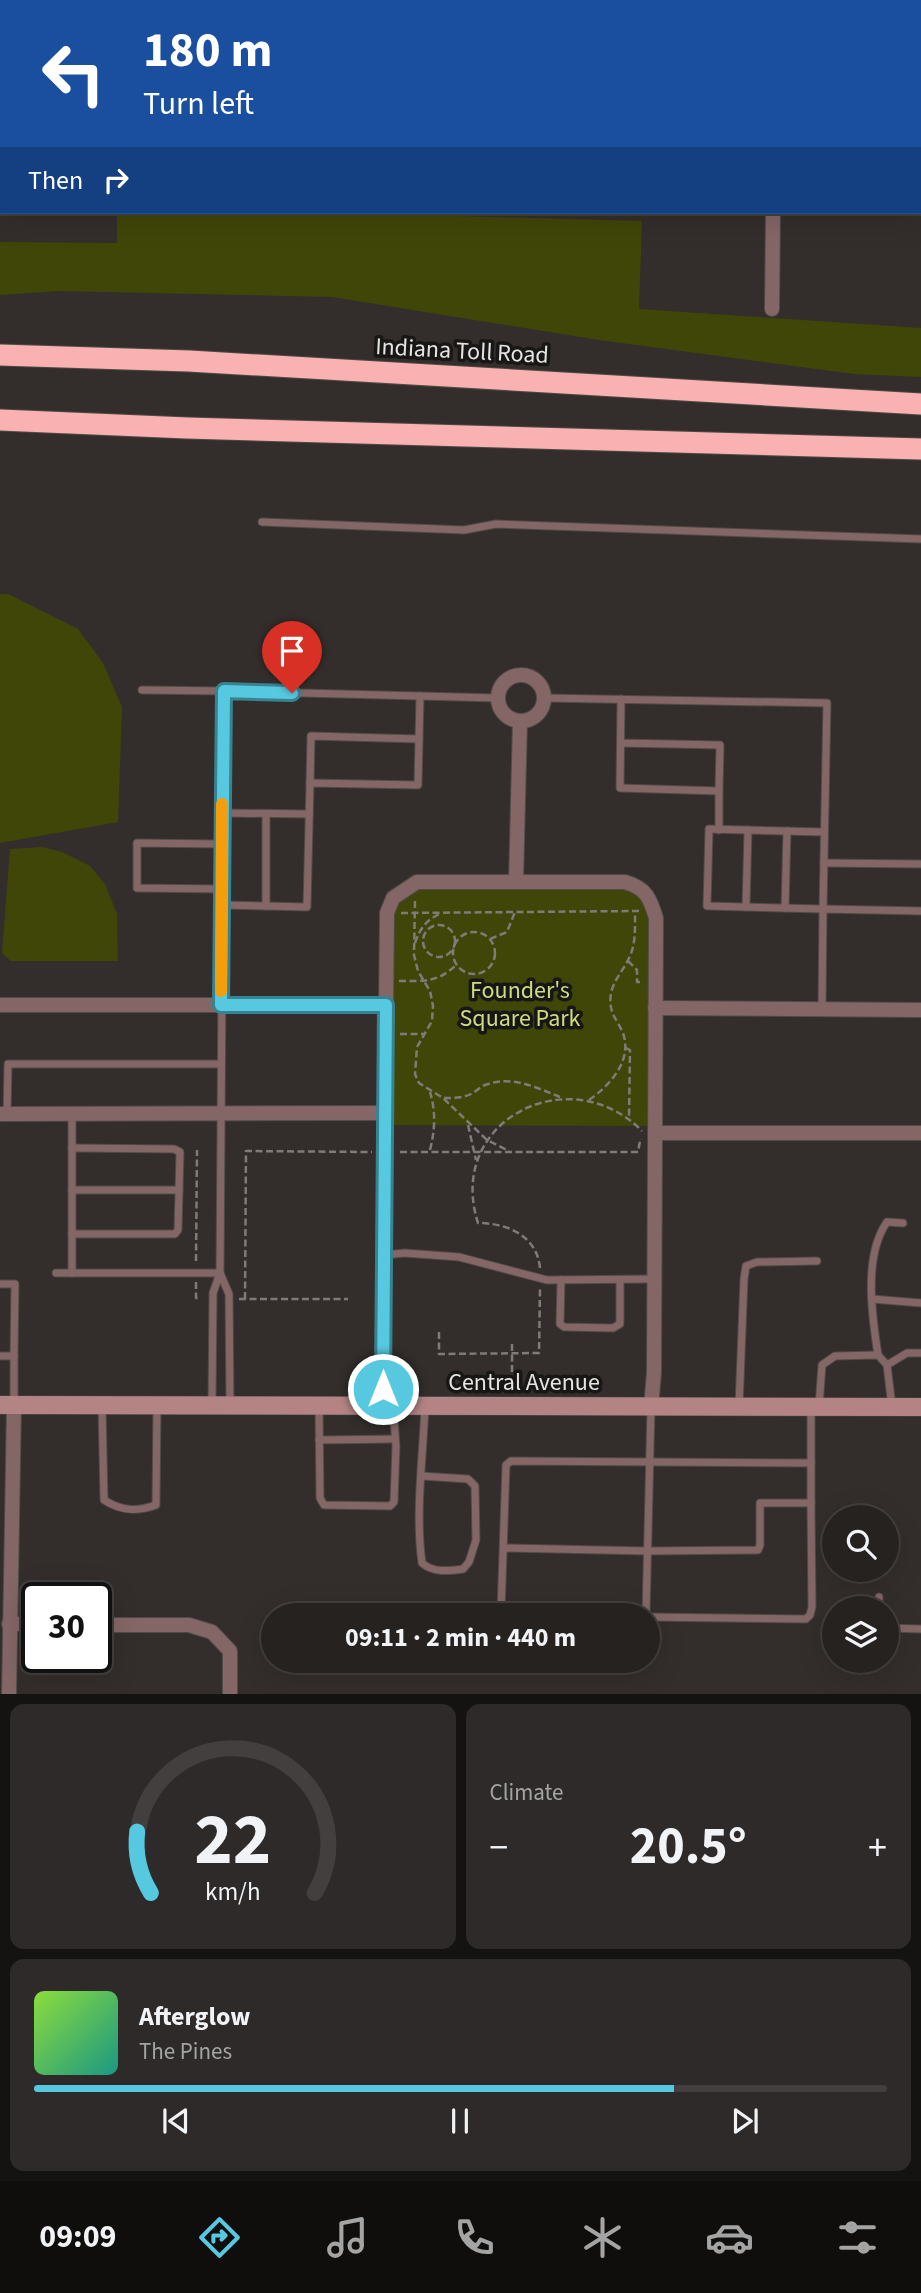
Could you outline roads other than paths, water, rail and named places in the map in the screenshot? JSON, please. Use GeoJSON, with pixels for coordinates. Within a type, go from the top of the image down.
{"type":"FeatureCollection","features":[{"type":"Feature","properties":{"kind":"highway","name":"Indiana Toll Road"},"geometry":{"type":"LineString","coordinates":[[0,352],[921,404]]}},
{"type":"Feature","properties":{"kind":"highway"},"geometry":{"type":"LineString","coordinates":[[0,422],[921,449]]}},
{"type":"Feature","properties":{"kind":"main road","name":"Central Avenue"},"geometry":{"type":"LineString","coordinates":[[7,1405],[921,1407]]}},
{"type":"Feature","properties":{"kind":"street"},"geometry":{"type":"LineString","coordinates":[[772,309],[773,214]]}},
{"type":"Feature","properties":{"kind":"street"},"geometry":{"type":"LineString","coordinates":[[521,674],[529,675],[541,684],[545,698],[544,705],[535,717],[520,721],[507,716],[499,705],[498,698],[507,679],[521,674]]}},
{"type":"Feature","properties":{"kind":"street"},"geometry":{"type":"LineString","coordinates":[[516,882],[520,721]]}},
{"type":"Feature","properties":{"kind":"street"},"geometry":{"type":"LineString","coordinates":[[388,1406],[383,1255],[387,913],[393,898],[417,882],[625,882],[637,886],[649,898],[656,918],[654,1373],[651,1407]]}},
{"type":"Feature","properties":{"kind":"street"},"geometry":{"type":"LineString","coordinates":[[0,1005],[386,1005]]}},
{"type":"Feature","properties":{"kind":"street"},"geometry":{"type":"LineString","coordinates":[[655,1008],[921,1010]]}},
{"type":"Feature","properties":{"kind":"street"},"geometry":{"type":"LineString","coordinates":[[4,1114],[385,1113]]}},
{"type":"Feature","properties":{"kind":"street"},"geometry":{"type":"LineString","coordinates":[[655,1133],[921,1133]]}},
{"type":"Feature","properties":{"kind":"street"},"geometry":{"type":"LineString","coordinates":[[7,1405],[9,1694]]}},
{"type":"Feature","properties":{"kind":"street"},"geometry":{"type":"LineString","coordinates":[[9,1624],[21,1624]]}},
{"type":"Feature","properties":{"kind":"street"},"geometry":{"type":"LineString","coordinates":[[112,1625],[189,1625],[212,1632],[230,1651],[230,1694]]}},
{"type":"Feature","properties":{"kind":"lane"},"geometry":{"type":"LineString","coordinates":[[262,522],[464,530],[496,524],[921,539]]}},
{"type":"Feature","properties":{"kind":"lane"},"geometry":{"type":"LineString","coordinates":[[142,690],[498,698]]}},
{"type":"Feature","properties":{"kind":"lane"},"geometry":{"type":"LineString","coordinates":[[221,1405],[212,1299],[220,1273],[224,691]]}},
{"type":"Feature","properties":{"kind":"lane"},"geometry":{"type":"LineString","coordinates":[[310,783],[418,785],[420,696]]}},
{"type":"Feature","properties":{"kind":"lane"},"geometry":{"type":"LineString","coordinates":[[545,698],[827,703],[822,1009]]}},
{"type":"Feature","properties":{"kind":"lane"},"geometry":{"type":"LineString","coordinates":[[621,699],[621,788],[719,791]]}},
{"type":"Feature","properties":{"kind":"lane"},"geometry":{"type":"LineString","coordinates":[[222,905],[307,907],[311,736],[419,739]]}},
{"type":"Feature","properties":{"kind":"lane"},"geometry":{"type":"LineString","coordinates":[[621,743],[720,745],[719,830]]}},
{"type":"Feature","properties":{"kind":"lane"},"geometry":{"type":"LineString","coordinates":[[222,813],[310,814]]}},
{"type":"Feature","properties":{"kind":"lane"},"geometry":{"type":"LineString","coordinates":[[266,814],[266,906]]}},
{"type":"Feature","properties":{"kind":"lane"},"geometry":{"type":"LineString","coordinates":[[824,832],[709,830],[707,906],[921,911]]}},
{"type":"Feature","properties":{"kind":"lane"},"geometry":{"type":"LineString","coordinates":[[746,907],[748,830]]}},
{"type":"Feature","properties":{"kind":"lane"},"geometry":{"type":"LineString","coordinates":[[785,908],[787,831]]}},
{"type":"Feature","properties":{"kind":"lane"},"geometry":{"type":"LineString","coordinates":[[221,889],[137,888],[137,843],[222,845]]}},
{"type":"Feature","properties":{"kind":"lane"},"geometry":{"type":"LineString","coordinates":[[824,863],[921,864]]}},
{"type":"Feature","properties":{"kind":"lane"},"geometry":{"type":"LineString","coordinates":[[4,1114],[8,1064],[220,1064]]}},
{"type":"Feature","properties":{"kind":"lane"},"geometry":{"type":"LineString","coordinates":[[72,1114],[72,1273]]}},
{"type":"Feature","properties":{"kind":"lane"},"geometry":{"type":"LineString","coordinates":[[72,1148],[174,1149],[180,1152],[178,1230],[175,1234],[72,1234]]}},
{"type":"Feature","properties":{"kind":"lane"},"geometry":{"type":"LineString","coordinates":[[72,1190],[179,1190]]}},
{"type":"Feature","properties":{"kind":"lane"},"geometry":{"type":"LineString","coordinates":[[892,1407],[887,1365],[878,1356],[872,1317],[872,1270],[879,1233],[887,1222],[903,1223]]}},
{"type":"Feature","properties":{"kind":"lane"},"geometry":{"type":"LineString","coordinates":[[383,1255],[449,1255],[540,1278],[561,1280],[654,1279]]}},
{"type":"Feature","properties":{"kind":"lane"},"geometry":{"type":"LineString","coordinates":[[739,1406],[746,1266],[757,1262],[817,1261]]}},
{"type":"Feature","properties":{"kind":"lane"},"geometry":{"type":"LineString","coordinates":[[56,1273],[220,1273]]}},
{"type":"Feature","properties":{"kind":"lane"},"geometry":{"type":"LineString","coordinates":[[220,1273],[229,1299],[221,1405]]}},
{"type":"Feature","properties":{"kind":"lane"},"geometry":{"type":"LineString","coordinates":[[561,1280],[560,1324],[564,1327],[613,1328],[620,1324],[620,1280]]}},
{"type":"Feature","properties":{"kind":"lane"},"geometry":{"type":"LineString","coordinates":[[0,1284],[15,1284],[14,1356],[7,1405]]}},
{"type":"Feature","properties":{"kind":"lane"},"geometry":{"type":"LineString","coordinates":[[872,1299],[921,1303]]}},
{"type":"Feature","properties":{"kind":"lane"},"geometry":{"type":"LineString","coordinates":[[887,1365],[907,1353],[921,1353]]}},
{"type":"Feature","properties":{"kind":"lane"},"geometry":{"type":"LineString","coordinates":[[0,1356],[14,1356]]}},
{"type":"Feature","properties":{"kind":"lane"},"geometry":{"type":"LineString","coordinates":[[660,1616],[806,1619],[810,1615],[811,1463],[815,1407],[822,1365],[835,1356],[878,1356]]}},
{"type":"Feature","properties":{"kind":"lane"},"geometry":{"type":"LineString","coordinates":[[102,1405],[104,1500],[117,1508],[142,1511],[156,1506],[157,1405]]}},
{"type":"Feature","properties":{"kind":"lane"},"geometry":{"type":"LineString","coordinates":[[319,1406],[320,1497],[324,1505],[390,1506],[394,1502],[396,1446],[388,1406]]}},
{"type":"Feature","properties":{"kind":"lane"},"geometry":{"type":"LineString","coordinates":[[422,1476],[468,1479],[475,1486],[476,1540],[464,1569],[437,1570],[427,1568],[422,1563],[422,1476],[425,1406]]}},
{"type":"Feature","properties":{"kind":"lane"},"geometry":{"type":"LineString","coordinates":[[647,1603],[651,1407]]}},
{"type":"Feature","properties":{"kind":"lane"},"geometry":{"type":"LineString","coordinates":[[319,1440],[395,1439]]}},
{"type":"Feature","properties":{"kind":"lane"},"geometry":{"type":"LineString","coordinates":[[501,1603],[506,1465],[511,1461],[811,1463]]}},
{"type":"Feature","properties":{"kind":"lane"},"geometry":{"type":"LineString","coordinates":[[504,1548],[758,1550],[760,1503],[811,1503]]}},
{"type":"Feature","properties":{"kind":"lane"},"geometry":{"type":"LineString","coordinates":[[899,1628],[921,1629]]}},
{"type":"Feature","properties":{"kind":"park label","name":"Founder's Square Park"},"geometry":{"type":"Point","coordinates":[520,1004]}}]}
